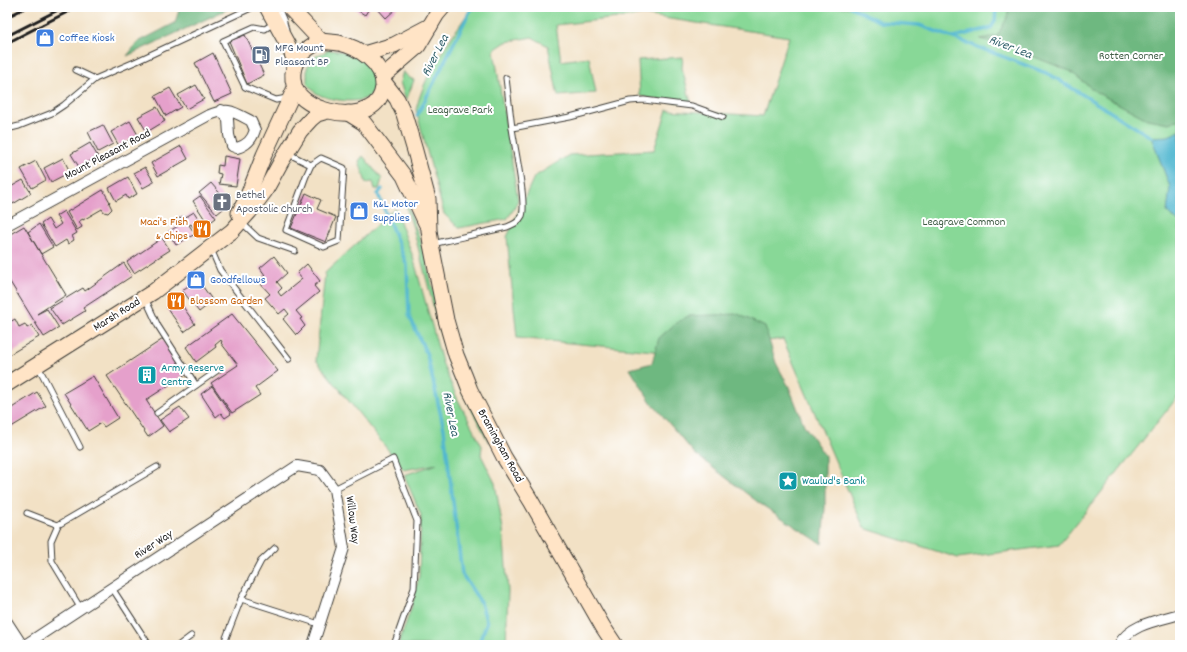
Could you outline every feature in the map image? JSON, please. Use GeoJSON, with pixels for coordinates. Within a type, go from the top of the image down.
{"type":"FeatureCollection","features":[{"type":"Feature","properties":{"kind":"main road"},"geometry":{"type":"LineString","coordinates":[[267,7],[293,56],[293,93],[312,105],[327,111],[348,113],[362,112],[378,101],[382,91],[383,79],[375,64],[364,54],[339,43],[321,42],[308,47],[301,54],[293,56]]}},
{"type":"Feature","properties":{"kind":"main road"},"geometry":{"type":"LineString","coordinates":[[289,7],[321,42]]}},
{"type":"Feature","properties":{"kind":"main road"},"geometry":{"type":"LineString","coordinates":[[383,79],[418,46],[443,7]]}},
{"type":"Feature","properties":{"kind":"main road"},"geometry":{"type":"LineString","coordinates":[[364,54],[394,45],[430,26]]}},
{"type":"Feature","properties":{"kind":"main road","name":"Bramingham Road"},"geometry":{"type":"LineString","coordinates":[[383,79],[397,99],[404,114],[428,199],[430,237],[446,320],[456,356],[470,390],[504,457],[615,645]]}},
{"type":"Feature","properties":{"kind":"main road","name":"Marsh Road"},"geometry":{"type":"LineString","coordinates":[[216,243],[236,219],[247,198],[274,132],[293,93]]}},
{"type":"Feature","properties":{"kind":"main road","name":"Marsh Road"},"geometry":{"type":"LineString","coordinates":[[7,384],[145,297],[232,231],[241,222],[265,191],[288,150],[311,119],[317,114],[327,111]]}},
{"type":"Feature","properties":{"kind":"main road","name":"Bramingham Road"},"geometry":{"type":"LineString","coordinates":[[348,113],[364,124],[404,176],[430,237]]}},
{"type":"Feature","properties":{"kind":"street","name":"Mount Pleasant Road"},"geometry":{"type":"LineString","coordinates":[[7,225],[207,116],[221,110]]}},
{"type":"Feature","properties":{"kind":"street","name":"Willow Way"},"geometry":{"type":"LineString","coordinates":[[297,466],[320,470],[334,489],[344,548],[313,645]]}},
{"type":"Feature","properties":{"kind":"street","name":"River Way"},"geometry":{"type":"LineString","coordinates":[[25,645],[297,466]]}},
{"type":"Feature","properties":{"kind":"street"},"geometry":{"type":"LineString","coordinates":[[1119,645],[1128,633],[1138,627],[1180,614]]}},
{"type":"Feature","properties":{"kind":"street"},"geometry":{"type":"LineString","coordinates":[[7,622],[22,645]]}},
{"type":"Feature","properties":{"kind":"lane"},"geometry":{"type":"LineString","coordinates":[[7,129],[34,120],[59,109],[95,79],[252,7]]}},
{"type":"Feature","properties":{"kind":"lane"},"geometry":{"type":"LineString","coordinates":[[280,7],[279,10],[283,18],[293,56]]}},
{"type":"Feature","properties":{"kind":"lane"},"geometry":{"type":"LineString","coordinates":[[275,22],[265,29],[254,27],[223,41],[244,86],[276,100],[293,93]]}},
{"type":"Feature","properties":{"kind":"lane"},"geometry":{"type":"LineString","coordinates":[[76,70],[95,79]]}},
{"type":"Feature","properties":{"kind":"lane"},"geometry":{"type":"LineString","coordinates":[[430,237],[507,227],[516,223],[522,215],[523,209],[520,179],[506,78]]}},
{"type":"Feature","properties":{"kind":"lane"},"geometry":{"type":"LineString","coordinates":[[512,128],[570,117],[630,101],[644,100],[692,106],[723,117]]}},
{"type":"Feature","properties":{"kind":"lane"},"geometry":{"type":"LineString","coordinates":[[288,150],[293,156],[311,165]]}},
{"type":"Feature","properties":{"kind":"lane"},"geometry":{"type":"LineString","coordinates":[[322,158],[344,168],[339,241],[324,247],[286,230],[311,165],[322,158]]}},
{"type":"Feature","properties":{"kind":"lane"},"geometry":{"type":"LineString","coordinates":[[241,222],[258,238],[295,251]]}},
{"type":"Feature","properties":{"kind":"lane"},"geometry":{"type":"LineString","coordinates":[[216,243],[220,270],[289,359]]}},
{"type":"Feature","properties":{"kind":"lane"},"geometry":{"type":"LineString","coordinates":[[145,297],[158,326],[196,385]]}},
{"type":"Feature","properties":{"kind":"lane"},"geometry":{"type":"LineString","coordinates":[[37,365],[80,447]]}},
{"type":"Feature","properties":{"kind":"lane"},"geometry":{"type":"LineString","coordinates":[[157,413],[218,370]]}},
{"type":"Feature","properties":{"kind":"lane"},"geometry":{"type":"LineString","coordinates":[[334,489],[393,459],[417,521],[414,588],[394,645]]}},
{"type":"Feature","properties":{"kind":"lane"},"geometry":{"type":"LineString","coordinates":[[81,608],[52,561],[51,541],[58,525],[157,467]]}},
{"type":"Feature","properties":{"kind":"lane"},"geometry":{"type":"LineString","coordinates":[[27,513],[58,525]]}},
{"type":"Feature","properties":{"kind":"lane"},"geometry":{"type":"LineString","coordinates":[[224,643],[241,599],[261,561],[275,548]]}},
{"type":"Feature","properties":{"kind":"lane"},"geometry":{"type":"LineString","coordinates":[[112,588],[149,645]]}},
{"type":"Feature","properties":{"kind":"lane"},"geometry":{"type":"LineString","coordinates":[[241,599],[319,624]]}},
{"type":"Feature","properties":{"kind":"lane"},"geometry":{"type":"LineString","coordinates":[[179,645],[191,636]]}},
{"type":"Feature","properties":{"kind":"green space"},"geometry":{"type":"Polygon","coordinates":[[[180,7],[232,7],[127,56],[138,42],[175,23],[180,7]]]}},
{"type":"Feature","properties":{"kind":"green space","name":"Leagrave Common"},"geometry":{"type":"Polygon","coordinates":[[[472,7],[1180,7],[1180,394],[1059,545],[958,558],[864,528],[783,339],[675,353],[517,338],[507,237],[534,177],[569,155],[654,150],[667,110],[763,116],[789,37],[644,15],[556,25],[561,61],[589,57],[596,93],[558,96],[548,46],[532,37],[506,42],[494,50],[518,200],[507,219],[459,228],[444,214],[416,110],[420,96],[432,69],[447,43],[472,7]]]}},
{"type":"Feature","properties":{"kind":"green space","name":"Rotten Corner"},"geometry":{"type":"Polygon","coordinates":[[[1009,7],[1180,7],[1180,119],[1169,123],[1147,119],[1096,92],[1070,71],[1004,45],[980,39],[997,36],[1007,18],[1009,7]]]}},
{"type":"Feature","properties":{"kind":"green space"},"geometry":{"type":"Polygon","coordinates":[[[329,50],[346,52],[365,62],[371,70],[374,80],[373,89],[367,98],[353,101],[336,100],[321,96],[307,84],[307,67],[316,56],[329,50]]]}},
{"type":"Feature","properties":{"kind":"green space"},"geometry":{"type":"Polygon","coordinates":[[[683,57],[682,68],[691,103],[663,101],[640,96],[638,60],[683,57]]]}},
{"type":"Feature","properties":{"kind":"green space"},"geometry":{"type":"Polygon","coordinates":[[[403,71],[408,77],[414,80],[406,101],[400,82],[403,71]]]}},
{"type":"Feature","properties":{"kind":"green space"},"geometry":{"type":"Polygon","coordinates":[[[363,156],[382,179],[379,189],[375,189],[373,182],[366,183],[359,161],[363,156]]]}},
{"type":"Feature","properties":{"kind":"green space"},"geometry":{"type":"Polygon","coordinates":[[[406,201],[425,253],[432,285],[489,443],[464,395],[446,352],[407,210],[406,201]]]}},
{"type":"Feature","properties":{"kind":"green space"},"geometry":{"type":"Polygon","coordinates":[[[395,208],[413,257],[442,362],[457,398],[482,446],[481,455],[495,483],[503,529],[508,591],[506,645],[398,645],[412,606],[419,576],[421,515],[404,475],[437,464],[404,470],[316,360],[325,273],[395,208]]]}},
{"type":"Feature","properties":{"kind":"green space"},"geometry":{"type":"Polygon","coordinates":[[[738,314],[765,327],[776,363],[789,387],[804,425],[825,456],[825,508],[822,544],[759,503],[695,454],[651,402],[630,369],[652,363],[659,338],[675,324],[688,316],[738,314]]]}},
{"type":"Feature","properties":{"kind":"water"},"geometry":{"type":"Polygon","coordinates":[[[1180,131],[1180,223],[1167,212],[1170,187],[1151,137],[1168,136],[1180,131]]]}},
{"type":"Feature","properties":{"kind":"building"},"geometry":{"type":"Polygon","coordinates":[[[352,7],[370,7],[365,15],[352,7]]]}},
{"type":"Feature","properties":{"kind":"building"},"geometry":{"type":"Polygon","coordinates":[[[376,7],[398,7],[386,18],[376,7]]]}},
{"type":"Feature","properties":{"kind":"building"},"geometry":{"type":"Polygon","coordinates":[[[245,35],[264,75],[247,84],[229,41],[245,35]]]}},
{"type":"Feature","properties":{"kind":"building"},"geometry":{"type":"Polygon","coordinates":[[[213,53],[232,94],[214,102],[195,63],[213,53]]]}},
{"type":"Feature","properties":{"kind":"building"},"geometry":{"type":"Polygon","coordinates":[[[196,85],[204,99],[186,109],[178,95],[196,85]]]}},
{"type":"Feature","properties":{"kind":"building"},"geometry":{"type":"Polygon","coordinates":[[[170,88],[181,107],[166,116],[155,96],[170,88]]]}},
{"type":"Feature","properties":{"kind":"building"},"geometry":{"type":"Polygon","coordinates":[[[157,107],[165,121],[147,132],[138,117],[157,107]]]}},
{"type":"Feature","properties":{"kind":"building"},"geometry":{"type":"Polygon","coordinates":[[[130,121],[138,135],[119,146],[111,132],[130,121]]]}},
{"type":"Feature","properties":{"kind":"building"},"geometry":{"type":"Polygon","coordinates":[[[103,125],[113,144],[98,152],[88,132],[103,125]]]}},
{"type":"Feature","properties":{"kind":"building"},"geometry":{"type":"Polygon","coordinates":[[[90,143],[98,157],[79,167],[71,154],[90,143]]]}},
{"type":"Feature","properties":{"kind":"building"},"geometry":{"type":"Polygon","coordinates":[[[181,146],[188,159],[158,176],[151,163],[181,146]]]}},
{"type":"Feature","properties":{"kind":"building"},"geometry":{"type":"Polygon","coordinates":[[[224,156],[240,159],[236,186],[219,184],[221,174],[217,173],[218,165],[223,166],[224,156]]]}},
{"type":"Feature","properties":{"kind":"building"},"geometry":{"type":"Polygon","coordinates":[[[63,158],[70,172],[51,182],[44,168],[63,158]]]}},
{"type":"Feature","properties":{"kind":"building"},"geometry":{"type":"Polygon","coordinates":[[[36,161],[46,180],[32,188],[21,169],[36,161]]]}},
{"type":"Feature","properties":{"kind":"building"},"geometry":{"type":"Polygon","coordinates":[[[145,167],[154,182],[143,188],[134,173],[145,167]]]}},
{"type":"Feature","properties":{"kind":"building"},"geometry":{"type":"Polygon","coordinates":[[[128,177],[137,194],[128,199],[126,195],[116,201],[109,188],[128,177]]]}},
{"type":"Feature","properties":{"kind":"building"},"geometry":{"type":"Polygon","coordinates":[[[23,180],[31,193],[13,204],[7,194],[7,189],[23,180]]]}},
{"type":"Feature","properties":{"kind":"building"},"geometry":{"type":"Polygon","coordinates":[[[211,183],[229,204],[217,214],[199,193],[211,183]]]}},
{"type":"Feature","properties":{"kind":"building"},"geometry":{"type":"Polygon","coordinates":[[[103,190],[112,209],[108,213],[104,212],[102,209],[79,221],[82,227],[77,230],[67,212],[103,190]]]}},
{"type":"Feature","properties":{"kind":"building"},"geometry":{"type":"Polygon","coordinates":[[[306,193],[321,200],[317,209],[336,217],[326,242],[291,228],[306,193]]]}},
{"type":"Feature","properties":{"kind":"building"},"geometry":{"type":"Polygon","coordinates":[[[200,196],[216,218],[208,224],[193,201],[200,196]]]}},
{"type":"Feature","properties":{"kind":"building"},"geometry":{"type":"Polygon","coordinates":[[[64,211],[77,233],[72,236],[74,240],[68,244],[66,240],[55,247],[41,224],[48,219],[54,229],[61,224],[56,216],[64,211]]]}},
{"type":"Feature","properties":{"kind":"building"},"geometry":{"type":"Polygon","coordinates":[[[194,212],[208,233],[200,238],[191,224],[189,225],[195,234],[176,245],[168,232],[181,224],[178,219],[183,216],[184,218],[194,212]]]}},
{"type":"Feature","properties":{"kind":"building"},"geometry":{"type":"Polygon","coordinates":[[[39,224],[53,247],[41,254],[28,232],[39,224]]]}},
{"type":"Feature","properties":{"kind":"building"},"geometry":{"type":"Polygon","coordinates":[[[24,226],[66,295],[37,314],[47,309],[59,328],[44,337],[7,277],[7,236],[24,226]]]}},
{"type":"Feature","properties":{"kind":"building"},"geometry":{"type":"Polygon","coordinates":[[[162,238],[170,250],[134,273],[127,262],[162,238]]]}},
{"type":"Feature","properties":{"kind":"building"},"geometry":{"type":"Polygon","coordinates":[[[274,256],[287,273],[277,282],[282,288],[278,292],[281,296],[302,279],[297,273],[307,264],[320,281],[314,286],[319,292],[296,311],[302,318],[300,319],[305,326],[296,335],[283,319],[289,314],[285,309],[279,314],[265,298],[270,294],[258,281],[265,275],[260,268],[274,256]]]}},
{"type":"Feature","properties":{"kind":"building"},"geometry":{"type":"Polygon","coordinates":[[[124,263],[132,276],[83,308],[85,311],[62,325],[50,308],[83,288],[85,291],[124,263]]]}},
{"type":"Feature","properties":{"kind":"building"},"geometry":{"type":"Polygon","coordinates":[[[198,280],[213,301],[199,312],[182,290],[198,280]]]}},
{"type":"Feature","properties":{"kind":"building"},"geometry":{"type":"Polygon","coordinates":[[[179,301],[195,324],[184,332],[167,308],[179,301]]]}},
{"type":"Feature","properties":{"kind":"building"},"geometry":{"type":"Polygon","coordinates":[[[232,314],[278,371],[255,388],[260,395],[232,413],[211,383],[238,365],[221,343],[221,340],[215,345],[216,347],[196,362],[186,347],[232,314]]]}},
{"type":"Feature","properties":{"kind":"building"},"geometry":{"type":"Polygon","coordinates":[[[15,319],[19,327],[25,324],[27,328],[32,325],[39,337],[7,356],[7,327],[9,326],[8,323],[15,319]]]}},
{"type":"Feature","properties":{"kind":"building","name":"Army Reserve Centre"},"geometry":{"type":"Polygon","coordinates":[[[163,339],[186,374],[146,400],[163,426],[148,437],[107,376],[163,339]]]}},
{"type":"Feature","properties":{"kind":"building"},"geometry":{"type":"Polygon","coordinates":[[[93,376],[118,418],[104,427],[101,423],[88,431],[64,393],[93,376]]]}},
{"type":"Feature","properties":{"kind":"building"},"geometry":{"type":"Polygon","coordinates":[[[212,386],[231,414],[225,418],[221,413],[216,417],[201,394],[212,386]]]}},
{"type":"Feature","properties":{"kind":"building"},"geometry":{"type":"Polygon","coordinates":[[[37,392],[46,406],[8,429],[7,411],[37,392]]]}},
{"type":"Feature","properties":{"kind":"building"},"geometry":{"type":"Polygon","coordinates":[[[180,407],[189,419],[169,432],[160,420],[180,407]]]}},
{"type":"Feature","properties":{"kind":"waterway","name":"River Lea"},"geometry":{"type":"LineString","coordinates":[[417,116],[470,11],[474,7]]}},
{"type":"Feature","properties":{"kind":"waterway","name":"River Lea"},"geometry":{"type":"LineString","coordinates":[[851,7],[880,22],[919,25],[1049,74],[1151,137]]}},
{"type":"Feature","properties":{"kind":"waterway"},"geometry":{"type":"LineString","coordinates":[[954,37],[991,28],[995,21],[996,7]]}},
{"type":"Feature","properties":{"kind":"waterway","name":"River Lea"},"geometry":{"type":"LineString","coordinates":[[382,189],[378,194],[407,265],[409,315],[427,355],[444,429],[462,574],[481,603],[487,623],[478,645]]}},
{"type":"Feature","properties":{"kind":"railway"},"geometry":{"type":"LineString","coordinates":[[7,17],[27,7]]}},
{"type":"Feature","properties":{"kind":"railway"},"geometry":{"type":"LineString","coordinates":[[7,36],[64,7]]}},
{"type":"Feature","properties":{"kind":"railway"},"geometry":{"type":"LineString","coordinates":[[7,43],[77,7]]}},
{"type":"Feature","properties":{"kind":"place","name":"Coffee Kiosk"},"geometry":{"type":"Point","coordinates":[45,38]}},
{"type":"Feature","properties":{"kind":"place","name":"MFG Mount Pleasant BP"},"geometry":{"type":"Point","coordinates":[261,55]}},
{"type":"Feature","properties":{"kind":"place","name":"Bethel Apostolic Church"},"geometry":{"type":"Point","coordinates":[222,202]}},
{"type":"Feature","properties":{"kind":"place","name":"K&L Motor Supplies"},"geometry":{"type":"Point","coordinates":[359,211]}},
{"type":"Feature","properties":{"kind":"place","name":"Maci's Fish & Chips"},"geometry":{"type":"Point","coordinates":[202,229]}},
{"type":"Feature","properties":{"kind":"place","name":"Goodfellows"},"geometry":{"type":"Point","coordinates":[196,280]}},
{"type":"Feature","properties":{"kind":"place","name":"Blossom Garden"},"geometry":{"type":"Point","coordinates":[176,301]}},
{"type":"Feature","properties":{"kind":"place","name":"Army Reserve Centre"},"geometry":{"type":"Point","coordinates":[147,375]}},
{"type":"Feature","properties":{"kind":"place","name":"Waulud's Bank"},"geometry":{"type":"Point","coordinates":[788,481]}},
{"type":"Feature","properties":{"kind":"park label","name":"Leagrave Park"},"geometry":{"type":"Point","coordinates":[460,110]}}]}
